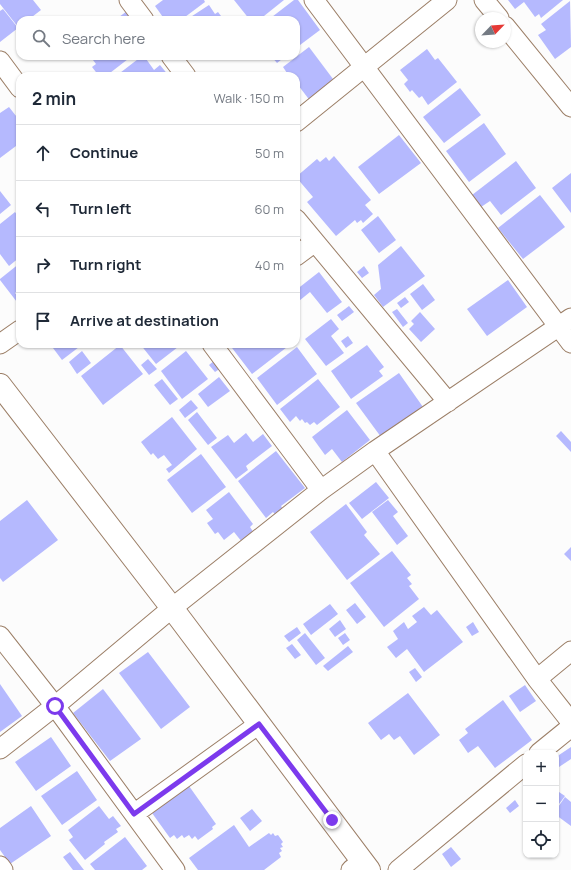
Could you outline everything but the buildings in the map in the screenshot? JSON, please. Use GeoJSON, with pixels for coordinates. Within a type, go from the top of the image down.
{"type":"FeatureCollection","features":[{"type":"Feature","properties":{"kind":"street"},"geometry":{"type":"LineString","coordinates":[[129,0],[141,16]]}},
{"type":"Feature","properties":{"kind":"street"},"geometry":{"type":"LineString","coordinates":[[314,0],[364,68],[565,323],[571,343]]}},
{"type":"Feature","properties":{"kind":"street"},"geometry":{"type":"LineString","coordinates":[[300,119],[447,0]]}},
{"type":"Feature","properties":{"kind":"street"},"geometry":{"type":"LineString","coordinates":[[484,0],[494,12]]}},
{"type":"Feature","properties":{"kind":"street"},"geometry":{"type":"LineString","coordinates":[[511,33],[571,107]]}},
{"type":"Feature","properties":{"kind":"street"},"geometry":{"type":"LineString","coordinates":[[174,60],[183,72]]}},
{"type":"Feature","properties":{"kind":"street"},"geometry":{"type":"LineString","coordinates":[[0,61],[16,83]]}},
{"type":"Feature","properties":{"kind":"street"},"geometry":{"type":"LineString","coordinates":[[300,224],[448,402]]}},
{"type":"Feature","properties":{"kind":"street"},"geometry":{"type":"LineString","coordinates":[[300,253],[315,242]]}},
{"type":"Feature","properties":{"kind":"street"},"geometry":{"type":"LineString","coordinates":[[0,749],[55,706],[172,608],[321,490],[375,451],[565,323]]}},
{"type":"Feature","properties":{"kind":"street"},"geometry":{"type":"LineString","coordinates":[[0,344],[16,333]]}},
{"type":"Feature","properties":{"kind":"street"},"geometry":{"type":"LineString","coordinates":[[215,348],[321,490]]}},
{"type":"Feature","properties":{"kind":"street"},"geometry":{"type":"LineString","coordinates":[[0,385],[172,608],[259,724],[361,867]]}},
{"type":"Feature","properties":{"kind":"street"},"geometry":{"type":"LineString","coordinates":[[375,451],[537,678],[571,722]]}},
{"type":"Feature","properties":{"kind":"street"},"geometry":{"type":"LineString","coordinates":[[0,636],[55,706],[176,870]]}},
{"type":"Feature","properties":{"kind":"street"},"geometry":{"type":"LineString","coordinates":[[537,678],[571,651]]}},
{"type":"Feature","properties":{"kind":"street"},"geometry":{"type":"LineString","coordinates":[[134,814],[259,724]]}},
{"type":"Feature","properties":{"kind":"street"},"geometry":{"type":"LineString","coordinates":[[543,750],[571,727]]}},
{"type":"Feature","properties":{"kind":"street"},"geometry":{"type":"LineString","coordinates":[[398,870],[523,766]]}},
{"type":"Feature","properties":{"kind":"street"},"geometry":{"type":"LineString","coordinates":[[0,866],[3,870]]}},
{"type":"Feature","properties":{"kind":"route"},"geometry":{"type":"LineString","coordinates":[[55,706],[134,814],[259,724],[332,820]]}}]}
